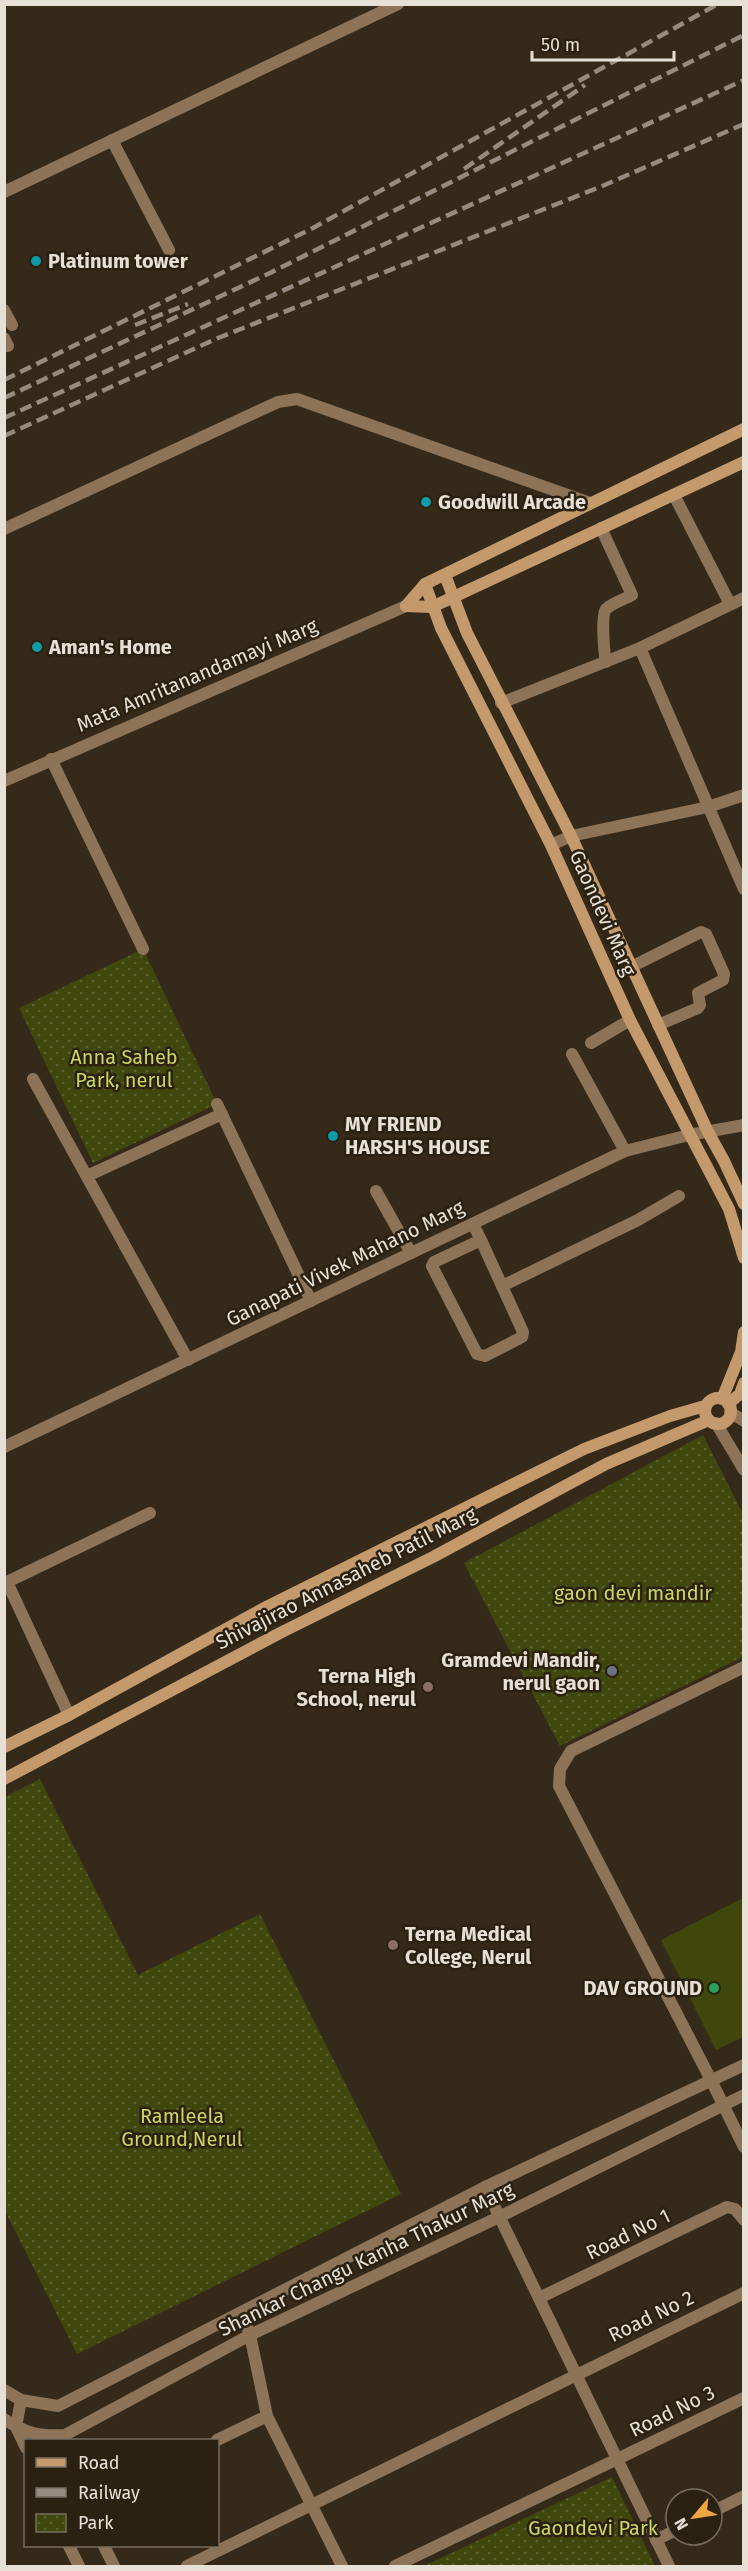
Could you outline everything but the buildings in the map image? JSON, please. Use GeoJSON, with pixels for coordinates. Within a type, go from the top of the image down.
{"type":"FeatureCollection","features":[{"type":"Feature","properties":{"kind":"main road","name":"Mata Amritanandamayi Marg"},"geometry":{"type":"LineString","coordinates":[[406,606],[425,584],[744,429]]}},
{"type":"Feature","properties":{"kind":"main road","name":"Mata Amritanandamayi Marg"},"geometry":{"type":"LineString","coordinates":[[406,606],[432,607],[744,462]]}},
{"type":"Feature","properties":{"kind":"main road","name":"Gaondevi Marg"},"geometry":{"type":"LineString","coordinates":[[445,575],[455,596],[467,633],[571,836],[708,1132],[744,1204]]}},
{"type":"Feature","properties":{"kind":"main road","name":"Gaondevi Marg"},"geometry":{"type":"LineString","coordinates":[[425,584],[432,607],[551,845],[630,1020],[729,1209],[744,1258]]}},
{"type":"Feature","properties":{"kind":"main road"},"geometry":{"type":"LineString","coordinates":[[727,1405],[744,1332]]}},
{"type":"Feature","properties":{"kind":"main road"},"geometry":{"type":"LineString","coordinates":[[727,1405],[740,1394],[744,1383]]}},
{"type":"Feature","properties":{"kind":"main road","name":"Shivajirao Annasaheb Patil Marg"},"geometry":{"type":"LineString","coordinates":[[4,1747],[69,1715],[268,1606],[574,1454],[670,1416],[705,1406],[713,1399],[727,1405],[727,1419],[713,1421],[606,1464],[433,1557],[280,1633],[4,1779]]}},
{"type":"Feature","properties":{"kind":"main road"},"geometry":{"type":"LineString","coordinates":[[705,1406],[713,1421]]}},
{"type":"Feature","properties":{"kind":"street"},"geometry":{"type":"LineString","coordinates":[[5,189],[398,4]]}},
{"type":"Feature","properties":{"kind":"street"},"geometry":{"type":"LineString","coordinates":[[112,140],[169,250]]}},
{"type":"Feature","properties":{"kind":"street"},"geometry":{"type":"LineString","coordinates":[[4,310],[12,325]]}},
{"type":"Feature","properties":{"kind":"street"},"geometry":{"type":"LineString","coordinates":[[4,529],[278,402],[297,399],[312,402],[590,502]]}},
{"type":"Feature","properties":{"kind":"street"},"geometry":{"type":"LineString","coordinates":[[674,495],[728,601]]}},
{"type":"Feature","properties":{"kind":"street"},"geometry":{"type":"LineString","coordinates":[[601,528],[632,595],[606,609],[603,616],[605,658]]}},
{"type":"Feature","properties":{"kind":"street"},"geometry":{"type":"LineString","coordinates":[[501,703],[728,601],[744,598]]}},
{"type":"Feature","properties":{"kind":"street"},"geometry":{"type":"LineString","coordinates":[[605,658],[640,648],[728,601]]}},
{"type":"Feature","properties":{"kind":"street","name":"Mata Amritanandamayi Marg"},"geometry":{"type":"LineString","coordinates":[[4,781],[406,606]]}},
{"type":"Feature","properties":{"kind":"street"},"geometry":{"type":"LineString","coordinates":[[640,648],[744,889]]}},
{"type":"Feature","properties":{"kind":"street"},"geometry":{"type":"LineString","coordinates":[[51,759],[142,949]]}},
{"type":"Feature","properties":{"kind":"street"},"geometry":{"type":"LineString","coordinates":[[551,845],[571,836],[708,807],[744,795]]}},
{"type":"Feature","properties":{"kind":"street"},"geometry":{"type":"LineString","coordinates":[[632,967],[701,932],[706,934],[724,974],[723,980],[698,993],[700,1005],[698,1008],[658,1025]]}},
{"type":"Feature","properties":{"kind":"street"},"geometry":{"type":"LineString","coordinates":[[591,1043],[630,1020]]}},
{"type":"Feature","properties":{"kind":"street"},"geometry":{"type":"LineString","coordinates":[[572,1054],[626,1151]]}},
{"type":"Feature","properties":{"kind":"street"},"geometry":{"type":"LineString","coordinates":[[33,1079],[188,1360]]}},
{"type":"Feature","properties":{"kind":"street"},"geometry":{"type":"LineString","coordinates":[[87,1176],[219,1109],[311,1301]]}},
{"type":"Feature","properties":{"kind":"street","name":"Ganapati Vivek Mahano Marg"},"geometry":{"type":"LineString","coordinates":[[4,1447],[626,1151],[689,1135],[744,1125]]}},
{"type":"Feature","properties":{"kind":"street"},"geometry":{"type":"LineString","coordinates":[[376,1191],[411,1253]]}},
{"type":"Feature","properties":{"kind":"street"},"geometry":{"type":"LineString","coordinates":[[502,1286],[638,1220],[679,1196]]}},
{"type":"Feature","properties":{"kind":"street"},"geometry":{"type":"LineString","coordinates":[[473,1224],[523,1332],[522,1337],[485,1356],[480,1356],[432,1266],[434,1262],[480,1240]]}},
{"type":"Feature","properties":{"kind":"street"},"geometry":{"type":"LineString","coordinates":[[727,1405],[744,1421]]}},
{"type":"Feature","properties":{"kind":"street"},"geometry":{"type":"LineString","coordinates":[[713,1421],[744,1470]]}},
{"type":"Feature","properties":{"kind":"street"},"geometry":{"type":"LineString","coordinates":[[69,1715],[7,1582],[150,1513]]}},
{"type":"Feature","properties":{"kind":"street"},"geometry":{"type":"LineString","coordinates":[[744,1667],[571,1750],[560,1769],[559,1786],[744,2147]]}},
{"type":"Feature","properties":{"kind":"street","name":"Shankar Changu Kanha Thakur Marg"},"geometry":{"type":"LineString","coordinates":[[4,2390],[21,2400],[58,2406],[485,2187],[744,2065]]}},
{"type":"Feature","properties":{"kind":"street","name":"Shankar Changu Kanha Thakur Marg"},"geometry":{"type":"LineString","coordinates":[[4,2419],[10,2429],[41,2436],[65,2434],[250,2335],[500,2217],[744,2095]]}},
{"type":"Feature","properties":{"kind":"street"},"geometry":{"type":"LineString","coordinates":[[485,2187],[669,2566]]}},
{"type":"Feature","properties":{"kind":"street","name":"Road No 1"},"geometry":{"type":"LineString","coordinates":[[539,2298],[727,2207],[735,2209],[744,2220]]}},
{"type":"Feature","properties":{"kind":"street","name":"Road No 2"},"geometry":{"type":"LineString","coordinates":[[187,2566],[744,2293]]}},
{"type":"Feature","properties":{"kind":"street"},"geometry":{"type":"LineString","coordinates":[[242,2313],[250,2335],[267,2416],[342,2566]]}},
{"type":"Feature","properties":{"kind":"street","name":"Road No 3"},"geometry":{"type":"LineString","coordinates":[[395,2566],[744,2398]]}},
{"type":"Feature","properties":{"kind":"street"},"geometry":{"type":"LineString","coordinates":[[21,2400],[10,2429],[24,2446]]}},
{"type":"Feature","properties":{"kind":"street"},"geometry":{"type":"LineString","coordinates":[[218,2439],[267,2416]]}},
{"type":"Feature","properties":{"kind":"street"},"geometry":{"type":"LineString","coordinates":[[724,2506],[744,2496]]}},
{"type":"Feature","properties":{"kind":"street"},"geometry":{"type":"LineString","coordinates":[[656,2540],[664,2536]]}},
{"type":"Feature","properties":{"kind":"street"},"geometry":{"type":"LineString","coordinates":[[70,2547],[79,2566]]}},
{"type":"Feature","properties":{"kind":"street"},"geometry":{"type":"LineString","coordinates":[[104,2547],[114,2566]]}},
{"type":"Feature","properties":{"kind":"green space","name":"Anna Saheb Park, nerul"},"geometry":{"type":"Polygon","coordinates":[[[143,949],[217,1104],[93,1163],[19,1008],[143,949]]]}},
{"type":"Feature","properties":{"kind":"green space","name":"gaon devi mandir"},"geometry":{"type":"Polygon","coordinates":[[[703,1435],[743,1514],[743,1657],[560,1746],[464,1563],[703,1435]]]}},
{"type":"Feature","properties":{"kind":"green space","name":"Ramleela Ground,Nerul"},"geometry":{"type":"Polygon","coordinates":[[[40,1779],[138,1975],[260,1914],[401,2194],[77,2354],[5,2211],[5,1797],[40,1779]]]}},
{"type":"Feature","properties":{"kind":"green space","name":"DAV GROUND"},"geometry":{"type":"Polygon","coordinates":[[[743,1898],[743,2037],[716,2050],[661,1940],[743,1898]]]}},
{"type":"Feature","properties":{"kind":"green space","name":"Gaondevi Park"},"geometry":{"type":"Polygon","coordinates":[[[612,2477],[655,2566],[424,2566],[612,2477]]]}},
{"type":"Feature","properties":{"kind":"railway"},"geometry":{"type":"LineString","coordinates":[[4,380],[313,228],[718,4]]}},
{"type":"Feature","properties":{"kind":"railway"},"geometry":{"type":"LineString","coordinates":[[4,398],[272,272],[744,35]]}},
{"type":"Feature","properties":{"kind":"railway"},"geometry":{"type":"LineString","coordinates":[[4,418],[744,80]]}},
{"type":"Feature","properties":{"kind":"railway"},"geometry":{"type":"LineString","coordinates":[[464,169],[585,85]]}},
{"type":"Feature","properties":{"kind":"railway"},"geometry":{"type":"LineString","coordinates":[[4,436],[218,338],[600,187],[744,124]]}},
{"type":"Feature","properties":{"kind":"railway"},"geometry":{"type":"LineString","coordinates":[[135,325],[188,304]]}},
{"type":"Feature","properties":{"kind":"place","name":"Platinum tower"},"geometry":{"type":"Point","coordinates":[36,261]}},
{"type":"Feature","properties":{"kind":"place","name":"Goodwill Arcade"},"geometry":{"type":"Point","coordinates":[426,502]}},
{"type":"Feature","properties":{"kind":"place","name":"Aman's Home"},"geometry":{"type":"Point","coordinates":[37,647]}},
{"type":"Feature","properties":{"kind":"place","name":"MY FRIEND HARSH'S HOUSE"},"geometry":{"type":"Point","coordinates":[333,1136]}},
{"type":"Feature","properties":{"kind":"place","name":"Gramdevi Mandir, nerul gaon"},"geometry":{"type":"Point","coordinates":[612,1671]}},
{"type":"Feature","properties":{"kind":"place","name":"Terna High School, nerul"},"geometry":{"type":"Point","coordinates":[428,1687]}},
{"type":"Feature","properties":{"kind":"place","name":"Terna Medical College, Nerul"},"geometry":{"type":"Point","coordinates":[393,1945]}},
{"type":"Feature","properties":{"kind":"place","name":"DAV GROUND"},"geometry":{"type":"Point","coordinates":[714,1988]}}]}
